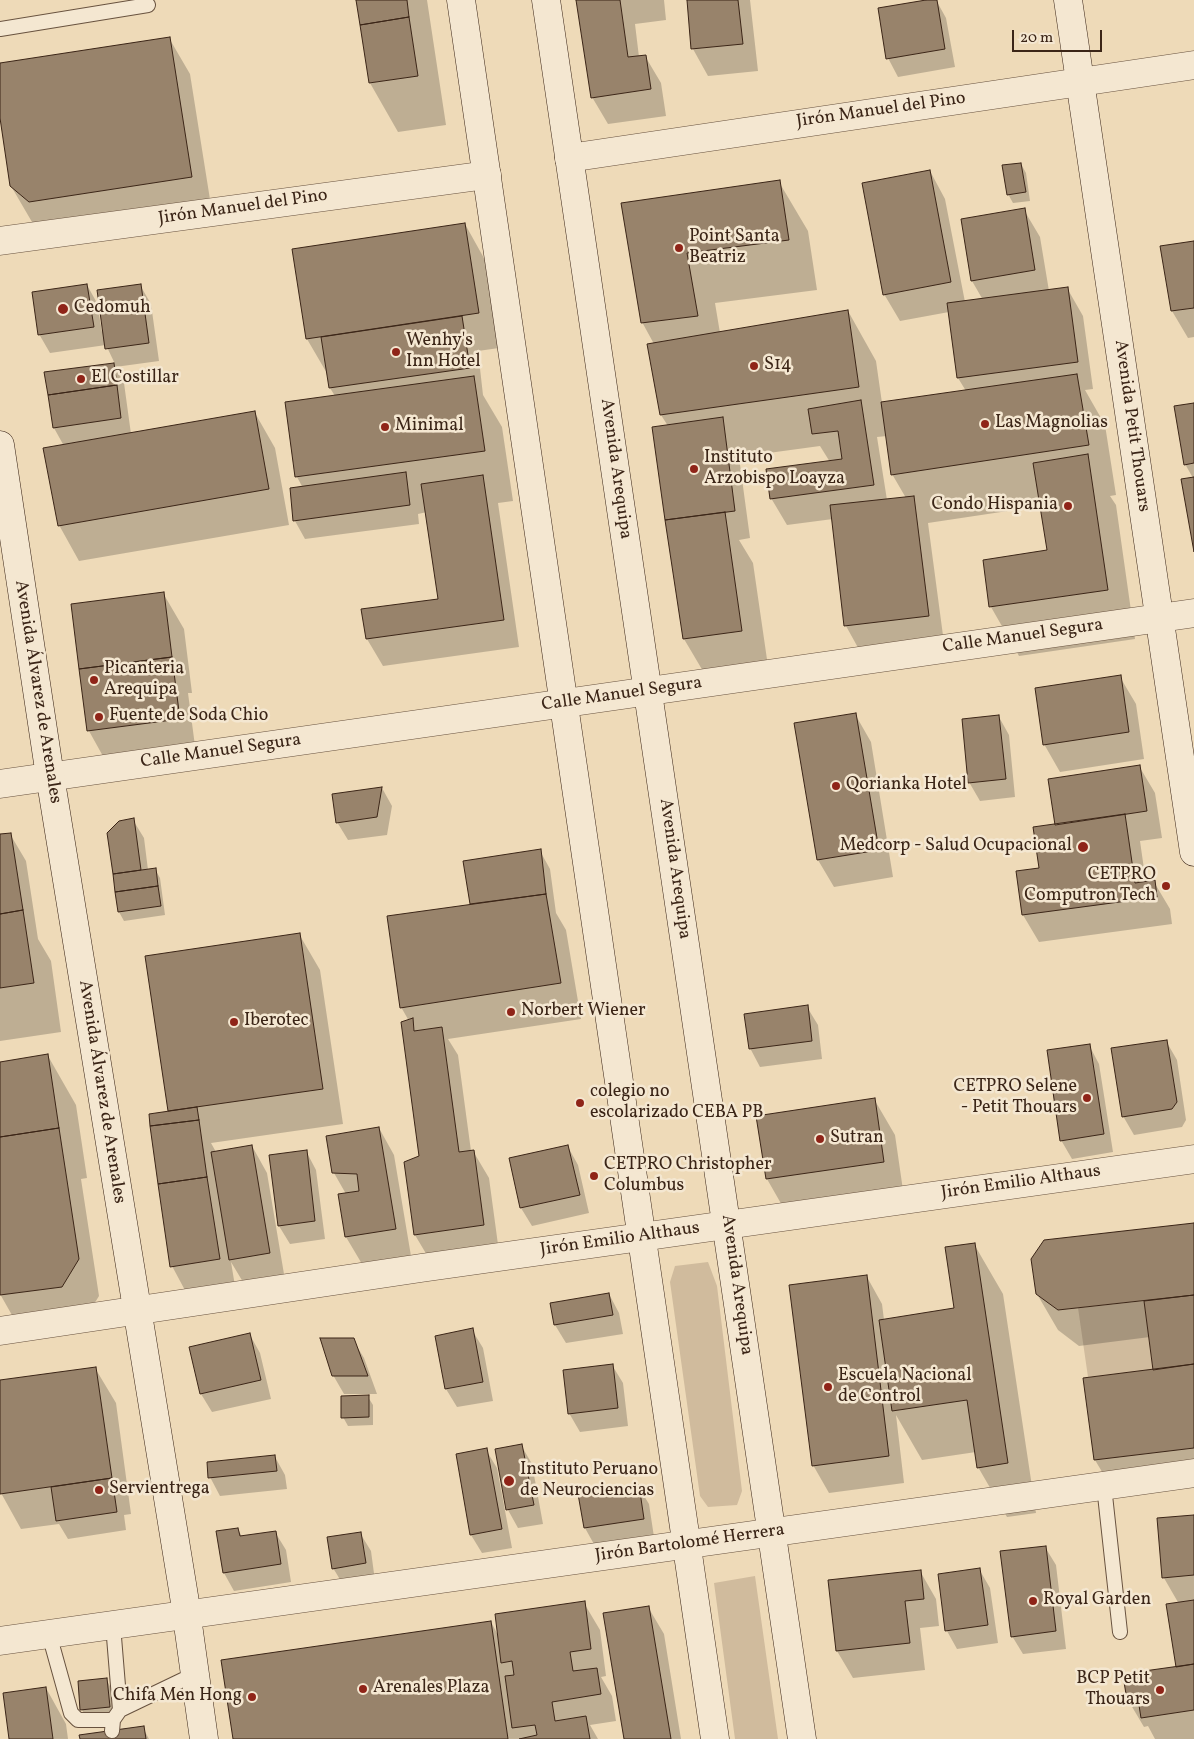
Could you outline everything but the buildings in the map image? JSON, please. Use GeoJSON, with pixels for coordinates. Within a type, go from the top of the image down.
{"type":"FeatureCollection","features":[{"type":"Feature","properties":{"kind":"main road"},"geometry":{"type":"LineString","coordinates":[[461,0],[715,1739]]}},
{"type":"Feature","properties":{"kind":"main road","name":"Avenida Arequipa"},"geometry":{"type":"LineString","coordinates":[[546,0],[802,1739]]}},
{"type":"Feature","properties":{"kind":"main road","name":"Avenida Petit Thouars"},"geometry":{"type":"LineString","coordinates":[[1068,0],[1194,852]]}},
{"type":"Feature","properties":{"kind":"main road","name":"Jirón Manuel del Pino"},"geometry":{"type":"LineString","coordinates":[[569,158],[1194,65]]}},
{"type":"Feature","properties":{"kind":"main road","name":"Jirón Manuel del Pino"},"geometry":{"type":"LineString","coordinates":[[0,241],[487,175]]}},
{"type":"Feature","properties":{"kind":"main road","name":"Avenida Álvarez de Arenales"},"geometry":{"type":"LineString","coordinates":[[0,445],[50,776],[186,1615],[204,1739]]}},
{"type":"Feature","properties":{"kind":"main road","name":"Calle Manuel Segura"},"geometry":{"type":"LineString","coordinates":[[0,784],[1194,613]]}},
{"type":"Feature","properties":{"kind":"main road","name":"Jirón Emilio Althaus"},"geometry":{"type":"LineString","coordinates":[[0,1331],[642,1237],[1194,1159]]}},
{"type":"Feature","properties":{"kind":"main road","name":"Jirón Bartolomé Herrera"},"geometry":{"type":"LineString","coordinates":[[0,1641],[1194,1473]]}},
{"type":"Feature","properties":{"kind":"lane"},"geometry":{"type":"LineString","coordinates":[[0,29],[148,5]]}},
{"type":"Feature","properties":{"kind":"lane"},"geometry":{"type":"LineString","coordinates":[[1104,1486],[1120,1632]]}},
{"type":"Feature","properties":{"kind":"lane"},"geometry":{"type":"LineString","coordinates":[[113,1625],[115,1720]]}},
{"type":"Feature","properties":{"kind":"lane"},"geometry":{"type":"LineString","coordinates":[[49,1634],[71,1714],[78,1720],[115,1720],[195,1674]]}},
{"type":"Feature","properties":{"kind":"shaded area"},"geometry":{"type":"Polygon","coordinates":[[[708,1262],[717,1286],[742,1491],[737,1505],[708,1507],[700,1496],[670,1282],[675,1266],[708,1262]]]}},
{"type":"Feature","properties":{"kind":"shaded area"},"geometry":{"type":"Polygon","coordinates":[[[1144,1301],[1153,1370],[1088,1377],[1078,1308],[1144,1301]]]}},
{"type":"Feature","properties":{"kind":"shaded area"},"geometry":{"type":"Polygon","coordinates":[[[755,1576],[778,1739],[735,1739],[714,1583],[755,1576]]]}},
{"type":"Feature","properties":{"kind":"place","name":"Point Santa Beatriz"},"geometry":{"type":"Point","coordinates":[679,248]}},
{"type":"Feature","properties":{"kind":"place","name":"Cedomuh"},"geometry":{"type":"Point","coordinates":[63,309]}},
{"type":"Feature","properties":{"kind":"place","name":"Wenhy's Inn Hotel"},"geometry":{"type":"Point","coordinates":[396,352]}},
{"type":"Feature","properties":{"kind":"place","name":"S14"},"geometry":{"type":"Point","coordinates":[754,366]}},
{"type":"Feature","properties":{"kind":"place","name":"El Costillar"},"geometry":{"type":"Point","coordinates":[81,379]}},
{"type":"Feature","properties":{"kind":"place","name":"Las Magnolias"},"geometry":{"type":"Point","coordinates":[985,424]}},
{"type":"Feature","properties":{"kind":"place","name":"Minimal"},"geometry":{"type":"Point","coordinates":[385,427]}},
{"type":"Feature","properties":{"kind":"place","name":"Instituto Arzobispo Loayza"},"geometry":{"type":"Point","coordinates":[694,469]}},
{"type":"Feature","properties":{"kind":"place","name":"Condo Hispania"},"geometry":{"type":"Point","coordinates":[1068,506]}},
{"type":"Feature","properties":{"kind":"place","name":"Picanteria Arequipa"},"geometry":{"type":"Point","coordinates":[94,680]}},
{"type":"Feature","properties":{"kind":"place","name":"Fuente de Soda Chio"},"geometry":{"type":"Point","coordinates":[99,717]}},
{"type":"Feature","properties":{"kind":"place","name":"Qorianka Hotel"},"geometry":{"type":"Point","coordinates":[836,786]}},
{"type":"Feature","properties":{"kind":"place","name":"Medcorp - Salud Ocupacional"},"geometry":{"type":"Point","coordinates":[1083,847]}},
{"type":"Feature","properties":{"kind":"place","name":"CETPRO Computron Tech"},"geometry":{"type":"Point","coordinates":[1166,886]}},
{"type":"Feature","properties":{"kind":"place","name":"Norbert Wiener"},"geometry":{"type":"Point","coordinates":[511,1012]}},
{"type":"Feature","properties":{"kind":"place","name":"Iberotec"},"geometry":{"type":"Point","coordinates":[234,1022]}},
{"type":"Feature","properties":{"kind":"place","name":"CETPRO Selene - Petit Thouars"},"geometry":{"type":"Point","coordinates":[1087,1098]}},
{"type":"Feature","properties":{"kind":"place","name":"colegio no escolarizado CEBA PB"},"geometry":{"type":"Point","coordinates":[580,1103]}},
{"type":"Feature","properties":{"kind":"place","name":"Sutran"},"geometry":{"type":"Point","coordinates":[820,1139]}},
{"type":"Feature","properties":{"kind":"place","name":"CETPRO Christopher Columbus"},"geometry":{"type":"Point","coordinates":[594,1176]}},
{"type":"Feature","properties":{"kind":"place","name":"Escuela Nacional de Control"},"geometry":{"type":"Point","coordinates":[828,1387]}},
{"type":"Feature","properties":{"kind":"place","name":"Instituto Peruano de Neurociencias"},"geometry":{"type":"Point","coordinates":[509,1481]}},
{"type":"Feature","properties":{"kind":"place","name":"Servientrega"},"geometry":{"type":"Point","coordinates":[99,1490]}},
{"type":"Feature","properties":{"kind":"place","name":"Royal Garden"},"geometry":{"type":"Point","coordinates":[1033,1601]}},
{"type":"Feature","properties":{"kind":"place","name":"Arenales Plaza"},"geometry":{"type":"Point","coordinates":[363,1689]}},
{"type":"Feature","properties":{"kind":"place","name":"BCP Petit Thouars"},"geometry":{"type":"Point","coordinates":[1160,1690]}},
{"type":"Feature","properties":{"kind":"place","name":"Chifa Men Hong"},"geometry":{"type":"Point","coordinates":[252,1697]}}]}
